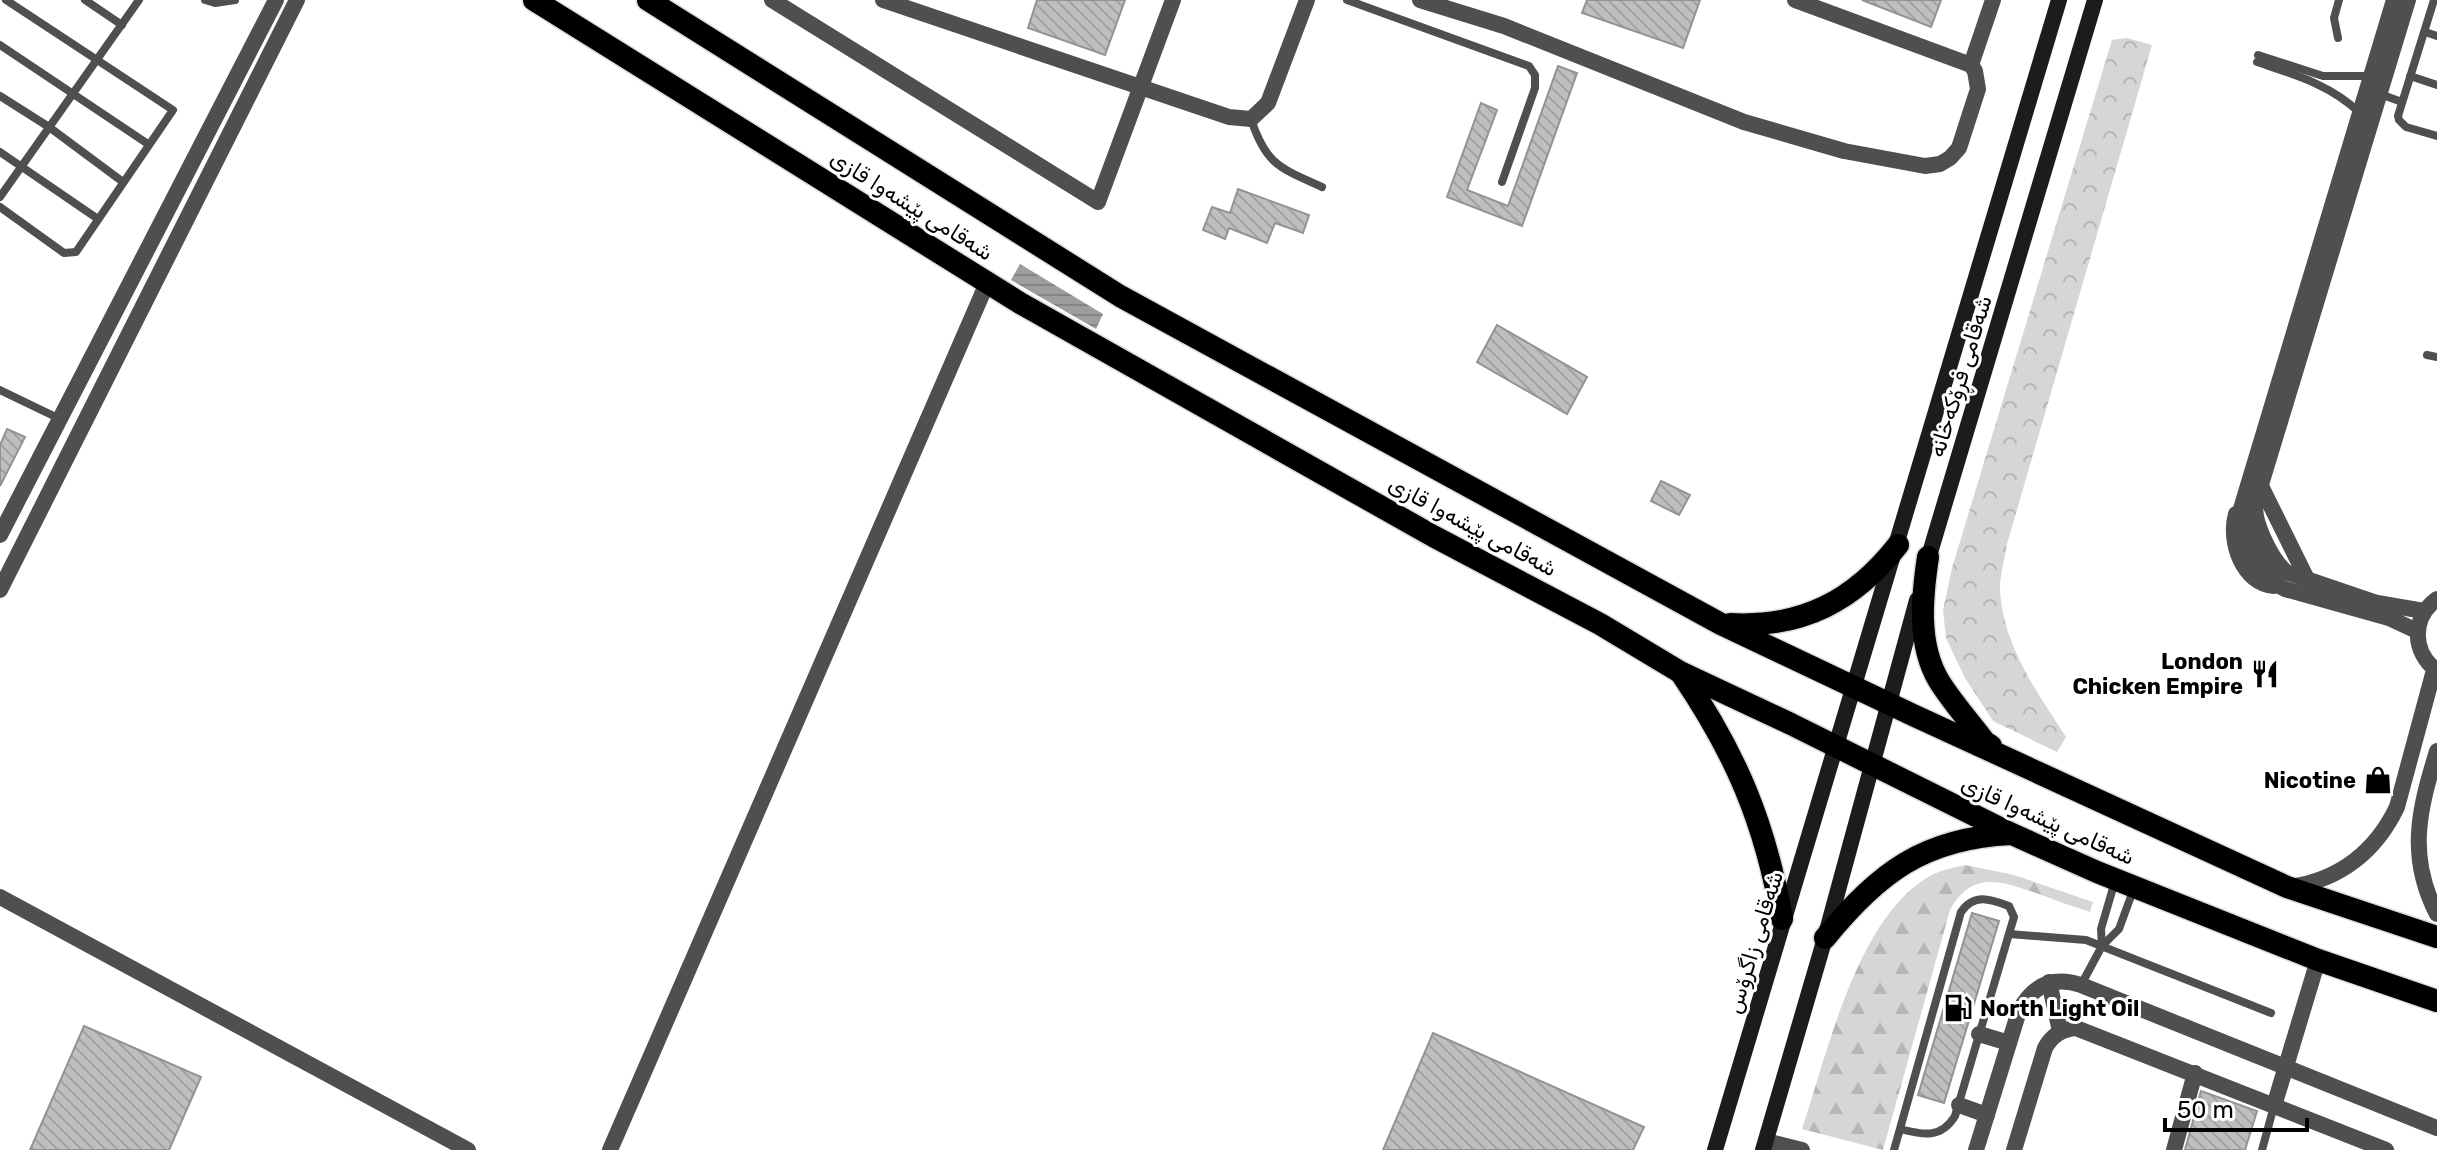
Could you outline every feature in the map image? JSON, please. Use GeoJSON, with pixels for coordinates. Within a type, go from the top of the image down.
{"type":"FeatureCollection","features":[{"type":"Feature","properties":{"kind":"highway","name":"شەقامی پێشەوا قازی"},"geometry":{"type":"LineString","coordinates":[[534,0],[987,283],[1433,536],[1600,624],[1680,672],[2012,834],[2318,960],[2437,1001]]}},
{"type":"Feature","properties":{"kind":"highway","name":"شەقامی پێشەوا قازی"},"geometry":{"type":"LineString","coordinates":[[648,0],[1120,296],[1721,624],[2287,887],[2437,937]]}},
{"type":"Feature","properties":{"kind":"highway"},"geometry":{"type":"LineString","coordinates":[[1721,624],[1768,624],[1814,613],[1863,583],[1898,545]]}},
{"type":"Feature","properties":{"kind":"highway"},"geometry":{"type":"LineString","coordinates":[[1928,557],[1922,598],[1925,639],[1938,679],[1985,742],[2015,762]]}},
{"type":"Feature","properties":{"kind":"highway"},"geometry":{"type":"LineString","coordinates":[[1680,672],[1715,725],[1748,791],[1763,832],[1782,919]]}},
{"type":"Feature","properties":{"kind":"highway"},"geometry":{"type":"LineString","coordinates":[[1825,938],[1848,909],[1874,884],[1903,863],[1935,848],[1990,835],[2012,834]]}},
{"type":"Feature","properties":{"kind":"main road","name":"شەقامی فڕۆکەخانە"},"geometry":{"type":"LineString","coordinates":[[1836,747],[2059,0]]}},
{"type":"Feature","properties":{"kind":"main road","name":"شەقامی فڕۆکەخانە"},"geometry":{"type":"LineString","coordinates":[[1872,765],[1928,557],[2095,0]]}},
{"type":"Feature","properties":{"kind":"main road","name":"شەقامی زاگرۆس"},"geometry":{"type":"LineString","coordinates":[[1715,1150],[1836,747]]}},
{"type":"Feature","properties":{"kind":"main road"},"geometry":{"type":"LineString","coordinates":[[1765,1146],[1872,765]]}},
{"type":"Feature","properties":{"kind":"street"},"geometry":{"type":"LineString","coordinates":[[0,535],[276,0]]}},
{"type":"Feature","properties":{"kind":"street"},"geometry":{"type":"LineString","coordinates":[[0,590],[297,0]]}},
{"type":"Feature","properties":{"kind":"street"},"geometry":{"type":"LineString","coordinates":[[772,0],[1098,202],[1173,0]]}},
{"type":"Feature","properties":{"kind":"street"},"geometry":{"type":"LineString","coordinates":[[883,0],[1229,117],[1251,119],[1268,103],[1307,0]]}},
{"type":"Feature","properties":{"kind":"street"},"geometry":{"type":"LineString","coordinates":[[1420,0],[1504,26],[1744,122],[1844,151],[1925,166],[1940,164],[1950,158],[1959,148],[1978,89],[1971,65],[1795,0]]}},
{"type":"Feature","properties":{"kind":"street"},"geometry":{"type":"LineString","coordinates":[[1971,65],[1993,0]]}},
{"type":"Feature","properties":{"kind":"street"},"geometry":{"type":"LineString","coordinates":[[2394,0],[2241,506],[2240,519],[2267,577],[2278,586],[2389,618],[2417,631]]}},
{"type":"Feature","properties":{"kind":"street"},"geometry":{"type":"LineString","coordinates":[[2408,0],[2254,507],[2256,522],[2281,568],[2308,581],[2377,603],[2424,611]]}},
{"type":"Feature","properties":{"kind":"street"},"geometry":{"type":"LineString","coordinates":[[610,1150],[987,283]]}},
{"type":"Feature","properties":{"kind":"street"},"geometry":{"type":"LineString","coordinates":[[2287,887],[2305,885],[2330,876],[2353,863],[2389,823],[2436,670],[2421,653],[2417,631],[2424,611],[2437,599]]}},
{"type":"Feature","properties":{"kind":"street"},"geometry":{"type":"LineString","coordinates":[[2437,751],[2418,820],[2418,842],[2425,883],[2437,914]]}},
{"type":"Feature","properties":{"kind":"street"},"geometry":{"type":"LineString","coordinates":[[2404,780],[2426,786]]}},
{"type":"Feature","properties":{"kind":"street"},"geometry":{"type":"LineString","coordinates":[[0,897],[468,1150]]}},
{"type":"Feature","properties":{"kind":"street"},"geometry":{"type":"LineString","coordinates":[[2274,1106],[2318,960]]}},
{"type":"Feature","properties":{"kind":"street"},"geometry":{"type":"LineString","coordinates":[[1976,1150],[2024,1001],[2039,986],[2060,980],[2081,985],[2437,1128]]}},
{"type":"Feature","properties":{"kind":"street"},"geometry":{"type":"LineString","coordinates":[[2049,982],[2060,1031]]}},
{"type":"Feature","properties":{"kind":"street"},"geometry":{"type":"LineString","coordinates":[[2014,1150],[2045,1048],[2054,1035],[2068,1029],[2084,1030],[2386,1150]]}},
{"type":"Feature","properties":{"kind":"street"},"geometry":{"type":"LineString","coordinates":[[1979,1034],[2009,1043]]}},
{"type":"Feature","properties":{"kind":"street"},"geometry":{"type":"LineString","coordinates":[[2174,1150],[2195,1073]]}},
{"type":"Feature","properties":{"kind":"street"},"geometry":{"type":"LineString","coordinates":[[1959,1105],[1987,1115]]}},
{"type":"Feature","properties":{"kind":"street"},"geometry":{"type":"LineString","coordinates":[[1765,1146],[1802,1150]]}},
{"type":"Feature","properties":{"kind":"lane"},"geometry":{"type":"LineString","coordinates":[[0,207],[64,253],[76,252],[173,110],[6,0]]}},
{"type":"Feature","properties":{"kind":"lane"},"geometry":{"type":"LineString","coordinates":[[85,0],[122,25]]}},
{"type":"Feature","properties":{"kind":"lane"},"geometry":{"type":"LineString","coordinates":[[0,197],[139,0]]}},
{"type":"Feature","properties":{"kind":"lane"},"geometry":{"type":"LineString","coordinates":[[205,0],[215,3],[235,0]]}},
{"type":"Feature","properties":{"kind":"lane"},"geometry":{"type":"LineString","coordinates":[[1347,0],[1529,66],[1535,75],[1535,88],[1502,182]]}},
{"type":"Feature","properties":{"kind":"lane"},"geometry":{"type":"LineString","coordinates":[[2338,38],[2334,18],[2339,0]]}},
{"type":"Feature","properties":{"kind":"lane"},"geometry":{"type":"LineString","coordinates":[[2434,0],[2398,116],[2402,124],[2437,136]]}},
{"type":"Feature","properties":{"kind":"lane"},"geometry":{"type":"LineString","coordinates":[[2425,32],[2437,36]]}},
{"type":"Feature","properties":{"kind":"lane"},"geometry":{"type":"LineString","coordinates":[[0,45],[148,144]]}},
{"type":"Feature","properties":{"kind":"lane"},"geometry":{"type":"LineString","coordinates":[[2257,59],[2292,70],[2333,77],[2371,76]]}},
{"type":"Feature","properties":{"kind":"lane"},"geometry":{"type":"LineString","coordinates":[[2292,70],[2329,88],[2360,112]]}},
{"type":"Feature","properties":{"kind":"lane"},"geometry":{"type":"LineString","coordinates":[[2410,76],[2437,85]]}},
{"type":"Feature","properties":{"kind":"lane"},"geometry":{"type":"LineString","coordinates":[[2380,94],[2402,102]]}},
{"type":"Feature","properties":{"kind":"lane"},"geometry":{"type":"LineString","coordinates":[[0,96],[49,127],[123,182]]}},
{"type":"Feature","properties":{"kind":"lane"},"geometry":{"type":"LineString","coordinates":[[1251,119],[1268,159],[1322,187]]}},
{"type":"Feature","properties":{"kind":"lane"},"geometry":{"type":"LineString","coordinates":[[0,152],[98,219]]}},
{"type":"Feature","properties":{"kind":"lane"},"geometry":{"type":"LineString","coordinates":[[2427,355],[2437,357]]}},
{"type":"Feature","properties":{"kind":"lane"},"geometry":{"type":"LineString","coordinates":[[0,390],[60,419]]}},
{"type":"Feature","properties":{"kind":"lane"},"geometry":{"type":"LineString","coordinates":[[2102,946],[2101,929],[2125,883]]}},
{"type":"Feature","properties":{"kind":"lane"},"geometry":{"type":"LineString","coordinates":[[2081,985],[2102,946],[2119,929],[2125,883]]}},
{"type":"Feature","properties":{"kind":"lane"},"geometry":{"type":"LineString","coordinates":[[1894,1150],[1961,912],[1970,902],[1982,898],[2009,906],[2014,917],[1952,1122],[1936,1134],[1922,1135],[1900,1129]]}},
{"type":"Feature","properties":{"kind":"lane"},"geometry":{"type":"LineString","coordinates":[[2009,934],[2086,940],[2271,1013]]}},
{"type":"Feature","properties":{"kind":"lane"},"geometry":{"type":"LineString","coordinates":[[2262,1150],[2274,1106]]}},
{"type":"Feature","properties":{"kind":"green space"},"geometry":{"type":"Polygon","coordinates":[[[2127,38],[2152,45],[2007,544],[2000,583],[2002,609],[2014,648],[2066,737],[2057,752],[1993,721],[1965,678],[1946,638],[1943,610],[1952,568],[2112,40],[2127,38]]]}},
{"type":"Feature","properties":{"kind":"green space"},"geometry":{"type":"Polygon","coordinates":[[[1965,865],[2014,875],[2093,902],[2090,912],[1999,883],[1988,882],[1968,889],[1950,910],[1883,1150],[1802,1129],[1847,992],[1880,926],[1901,899],[1925,879],[1965,865]]]}},
{"type":"Feature","properties":{"kind":"shaded area"},"geometry":{"type":"Polygon","coordinates":[[[1020,264],[1103,314],[1096,329],[1011,280],[1020,264]]]}},
{"type":"Feature","properties":{"kind":"building"},"geometry":{"type":"Polygon","coordinates":[[[1037,0],[1125,0],[1105,55],[1028,28],[1037,0]]]}},
{"type":"Feature","properties":{"kind":"building"},"geometry":{"type":"Polygon","coordinates":[[[1587,0],[1700,0],[1683,48],[1582,13],[1587,0]]]}},
{"type":"Feature","properties":{"kind":"building"},"geometry":{"type":"Polygon","coordinates":[[[1862,0],[1941,0],[1931,27],[1862,0]]]}},
{"type":"Feature","properties":{"kind":"building"},"geometry":{"type":"Polygon","coordinates":[[[1558,66],[1577,73],[1522,226],[1447,197],[1481,103],[1497,110],[1467,190],[1508,206],[1558,66]]]}},
{"type":"Feature","properties":{"kind":"building"},"geometry":{"type":"Polygon","coordinates":[[[1238,189],[1309,215],[1303,233],[1275,223],[1267,243],[1229,228],[1225,239],[1203,230],[1212,207],[1230,213],[1238,189]]]}},
{"type":"Feature","properties":{"kind":"building"},"geometry":{"type":"Polygon","coordinates":[[[1497,325],[1587,377],[1567,414],[1477,362],[1497,325]]]}},
{"type":"Feature","properties":{"kind":"building"},"geometry":{"type":"Polygon","coordinates":[[[7,429],[25,437],[0,486],[0,445],[7,429]]]}},
{"type":"Feature","properties":{"kind":"building"},"geometry":{"type":"Polygon","coordinates":[[[1661,481],[1690,495],[1679,515],[1651,501],[1661,481]]]}},
{"type":"Feature","properties":{"kind":"building"},"geometry":{"type":"Polygon","coordinates":[[[1972,913],[1999,921],[1944,1103],[1918,1095],[1972,913]]]}},
{"type":"Feature","properties":{"kind":"building"},"geometry":{"type":"Polygon","coordinates":[[[84,1026],[201,1077],[169,1150],[30,1150],[84,1026]]]}},
{"type":"Feature","properties":{"kind":"building"},"geometry":{"type":"Polygon","coordinates":[[[1433,1033],[1644,1127],[1633,1150],[1383,1150],[1433,1033]]]}},
{"type":"Feature","properties":{"kind":"building"},"geometry":{"type":"Polygon","coordinates":[[[2201,1091],[2257,1111],[2245,1150],[2185,1150],[2201,1091]]]}},
{"type":"Feature","properties":{"kind":"place","name":"London Chicken Empire"},"geometry":{"type":"Point","coordinates":[2265,674]}},
{"type":"Feature","properties":{"kind":"place","name":"Nicotine"},"geometry":{"type":"Point","coordinates":[2378,780]}},
{"type":"Feature","properties":{"kind":"place","name":"North Light Oil"},"geometry":{"type":"Point","coordinates":[1958,1008]}}]}
